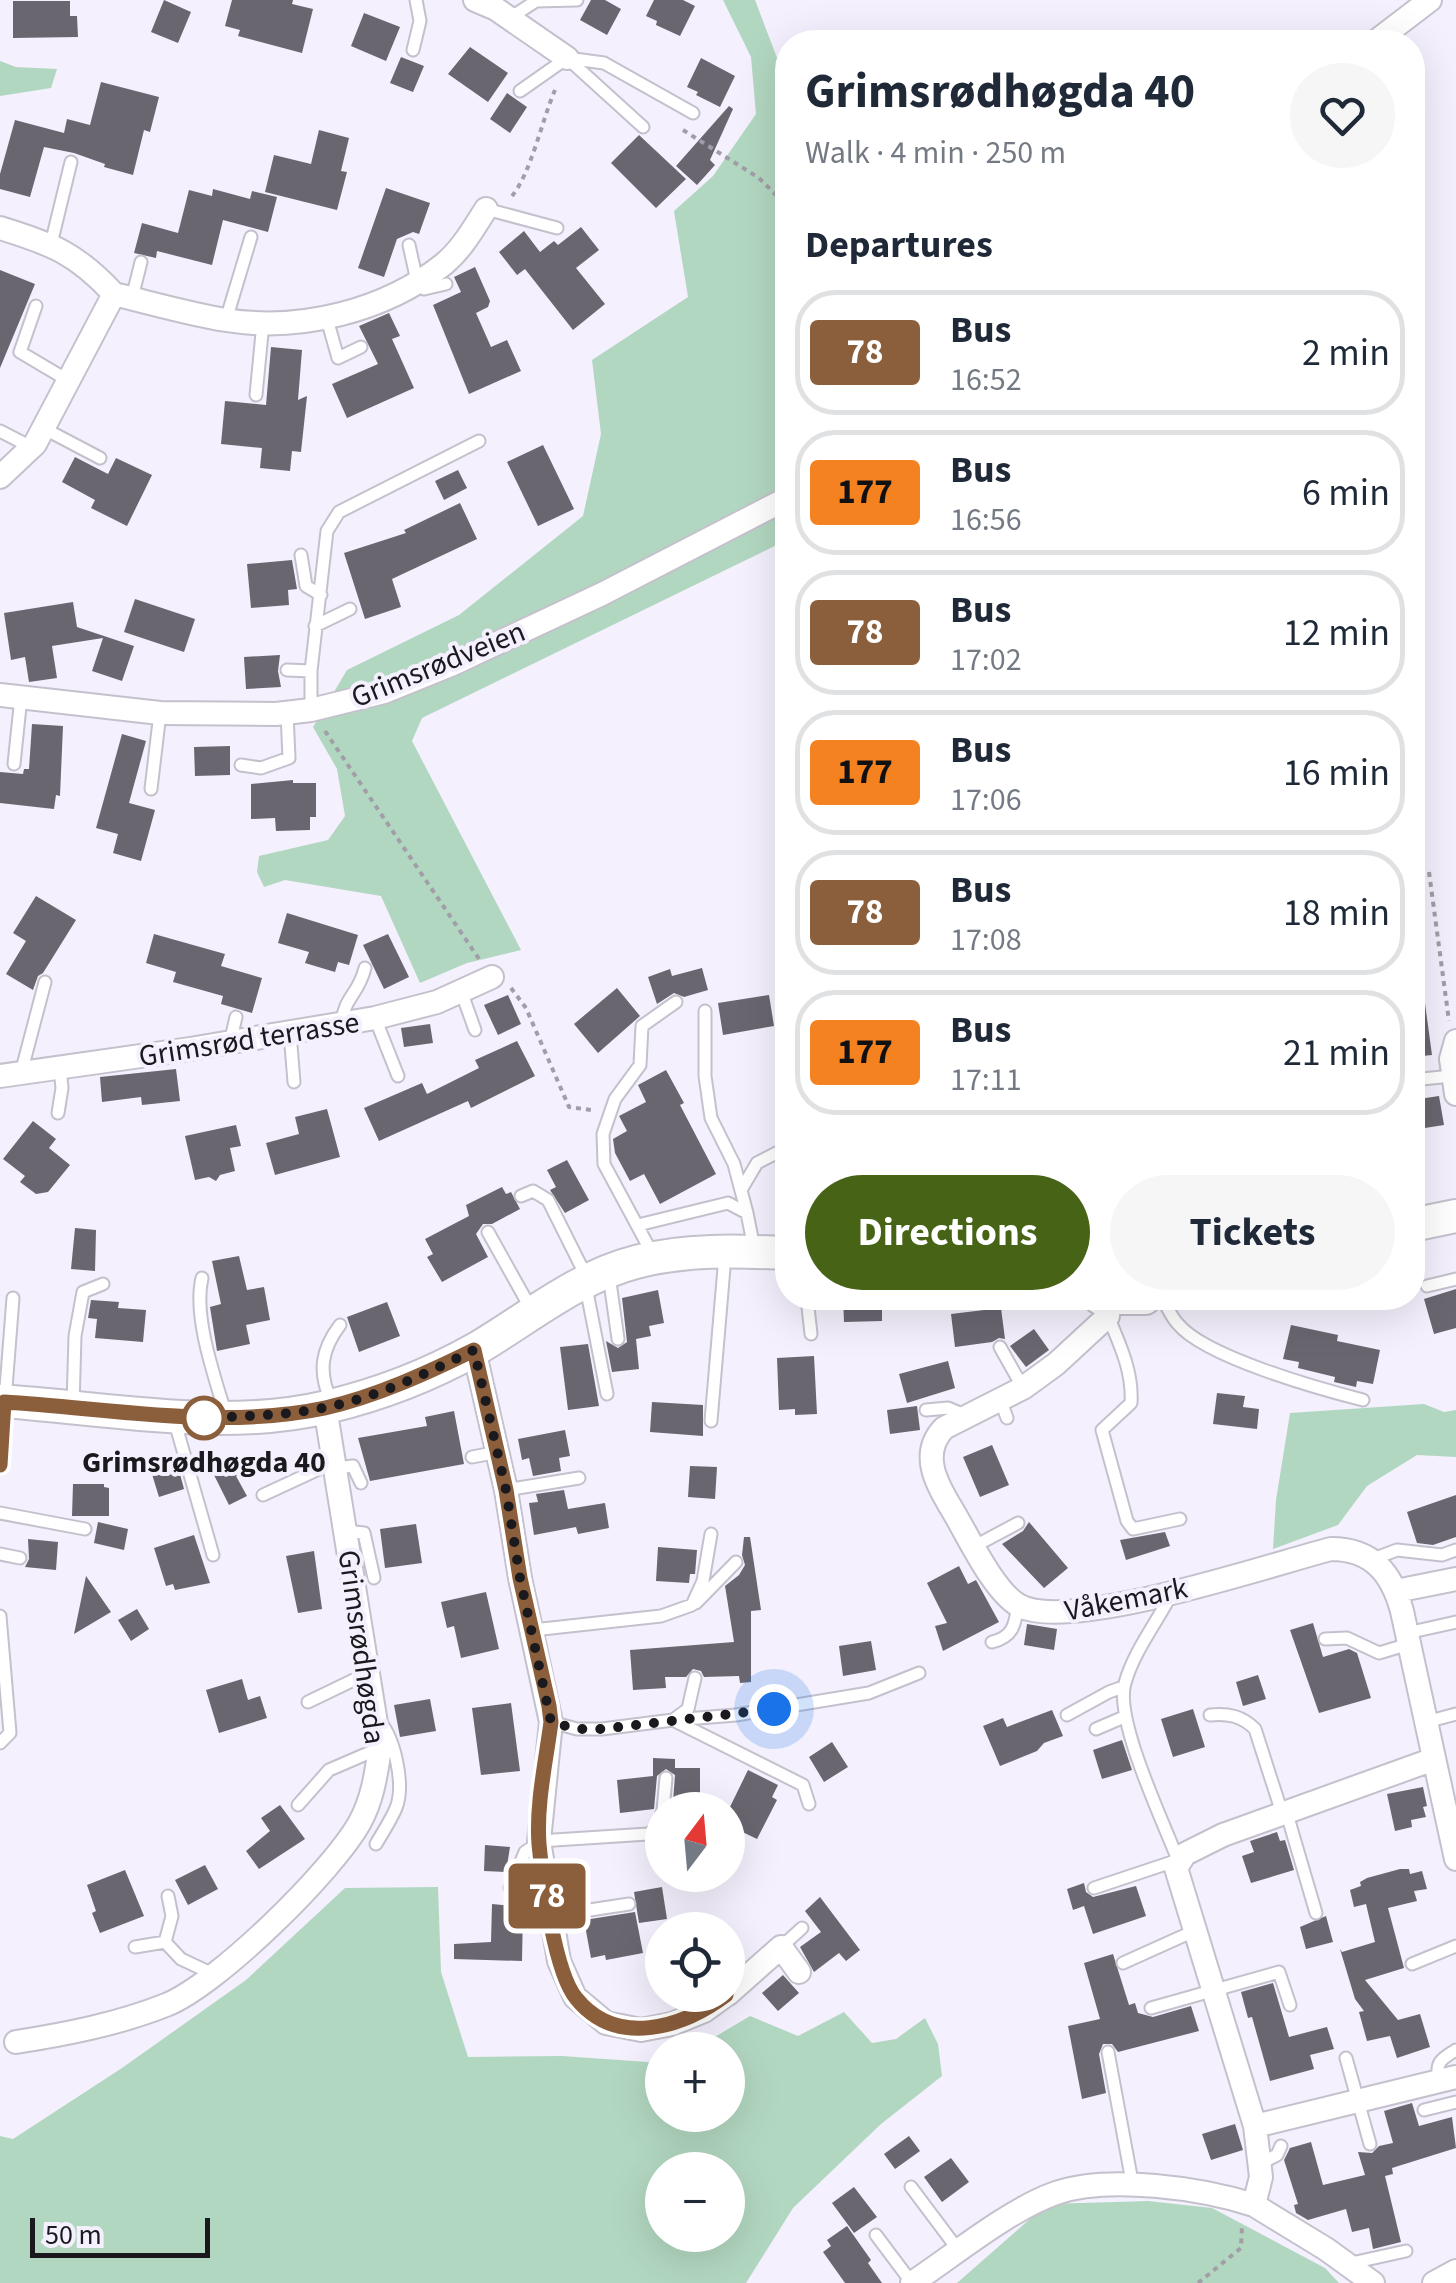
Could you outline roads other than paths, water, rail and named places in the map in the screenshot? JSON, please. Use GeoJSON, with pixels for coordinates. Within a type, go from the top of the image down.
{"type":"FeatureCollection","features":[{"type":"Feature","properties":{"kind":"main road"},"geometry":{"type":"LineString","coordinates":[[1425,1222],[1456,1216]]}},
{"type":"Feature","properties":{"kind":"main road"},"geometry":{"type":"LineString","coordinates":[[2,1401],[226,1416],[329,1406],[406,1381],[474,1350],[594,1278],[654,1258],[775,1253]]}},
{"type":"Feature","properties":{"kind":"street"},"geometry":{"type":"LineString","coordinates":[[475,0],[510,18],[567,58]]}},
{"type":"Feature","properties":{"kind":"street"},"geometry":{"type":"LineString","coordinates":[[1391,30],[1430,0]]}},
{"type":"Feature","properties":{"kind":"street"},"geometry":{"type":"LineString","coordinates":[[0,228],[51,244],[87,264],[123,296],[226,320],[263,324],[326,319],[372,304],[417,281],[443,264],[463,244],[486,210]]}},
{"type":"Feature","properties":{"kind":"street"},"geometry":{"type":"LineString","coordinates":[[0,477],[37,437],[123,296]]}},
{"type":"Feature","properties":{"kind":"street","name":"Grimsrødveien"},"geometry":{"type":"LineString","coordinates":[[10,696],[160,714],[287,713],[384,692],[602,594],[775,505]]}},
{"type":"Feature","properties":{"kind":"street","name":"Grimsrød terrasse"},"geometry":{"type":"LineString","coordinates":[[10,1075],[376,1018],[437,1002],[492,978]]}},
{"type":"Feature","properties":{"kind":"street"},"geometry":{"type":"LineString","coordinates":[[1454,1085],[1455,1043]]}},
{"type":"Feature","properties":{"kind":"street","name":"Våkemark"},"geometry":{"type":"LineString","coordinates":[[1101,1310],[1056,1364],[1004,1408],[967,1416],[936,1436],[932,1464],[936,1483],[1007,1596],[1018,1605],[1054,1614],[1172,1593],[1331,1549],[1346,1549],[1373,1560]]}},
{"type":"Feature","properties":{"kind":"street"},"geometry":{"type":"LineString","coordinates":[[474,1350],[551,1722],[539,1842],[559,1962],[575,1998],[606,2023],[641,2030],[672,2024],[702,2012]]}},
{"type":"Feature","properties":{"kind":"street","name":"Grimsrødhøgda"},"geometry":{"type":"LineString","coordinates":[[16,2042],[80,2032],[169,2004],[213,1974],[296,1902],[343,1847],[372,1795],[380,1748],[377,1719],[345,1531],[329,1406]]}},
{"type":"Feature","properties":{"kind":"street"},"geometry":{"type":"LineString","coordinates":[[1373,1560],[1396,1591],[1434,1759],[1451,1814],[1456,1860]]}},
{"type":"Feature","properties":{"kind":"street"},"geometry":{"type":"LineString","coordinates":[[1396,1591],[1456,1580]]}},
{"type":"Feature","properties":{"kind":"street"},"geometry":{"type":"LineString","coordinates":[[1248,2203],[1261,2177],[1255,2126],[1178,1878],[1178,1860],[1223,1834],[1434,1759]]}},
{"type":"Feature","properties":{"kind":"street"},"geometry":{"type":"LineString","coordinates":[[745,1978],[781,1947],[798,1972]]}},
{"type":"Feature","properties":{"kind":"street"},"geometry":{"type":"LineString","coordinates":[[1255,2126],[1447,2078]]}},
{"type":"Feature","properties":{"kind":"street"},"geometry":{"type":"LineString","coordinates":[[912,2283],[1029,2205],[1081,2187],[1133,2187],[1223,2196],[1248,2203],[1373,2283]]}},
{"type":"Feature","properties":{"kind":"street"},"geometry":{"type":"LineString","coordinates":[[1434,2283],[1456,2271]]}},
{"type":"Feature","properties":{"kind":"lane"},"geometry":{"type":"LineString","coordinates":[[413,50],[420,21],[416,0]]}},
{"type":"Feature","properties":{"kind":"lane"},"geometry":{"type":"LineString","coordinates":[[510,18],[536,1],[577,0]]}},
{"type":"Feature","properties":{"kind":"lane"},"geometry":{"type":"LineString","coordinates":[[567,58],[643,127]]}},
{"type":"Feature","properties":{"kind":"lane"},"geometry":{"type":"LineString","coordinates":[[520,92],[567,58],[604,63],[693,113]]}},
{"type":"Feature","properties":{"kind":"lane"},"geometry":{"type":"LineString","coordinates":[[51,244],[70,162]]}},
{"type":"Feature","properties":{"kind":"lane"},"geometry":{"type":"LineString","coordinates":[[486,210],[557,228]]}},
{"type":"Feature","properties":{"kind":"lane"},"geometry":{"type":"LineString","coordinates":[[226,320],[251,237]]}},
{"type":"Feature","properties":{"kind":"lane"},"geometry":{"type":"LineString","coordinates":[[409,246],[417,281],[424,289],[446,284]]}},
{"type":"Feature","properties":{"kind":"lane"},"geometry":{"type":"LineString","coordinates":[[123,296],[142,262]]}},
{"type":"Feature","properties":{"kind":"lane"},"geometry":{"type":"LineString","coordinates":[[36,306],[20,352],[68,381]]}},
{"type":"Feature","properties":{"kind":"lane"},"geometry":{"type":"LineString","coordinates":[[326,319],[338,358],[361,348]]}},
{"type":"Feature","properties":{"kind":"lane"},"geometry":{"type":"LineString","coordinates":[[256,394],[263,324]]}},
{"type":"Feature","properties":{"kind":"lane"},"geometry":{"type":"LineString","coordinates":[[0,431],[37,437],[100,458]]}},
{"type":"Feature","properties":{"kind":"lane"},"geometry":{"type":"LineString","coordinates":[[311,710],[310,670],[327,530],[339,512],[479,441]]}},
{"type":"Feature","properties":{"kind":"lane"},"geometry":{"type":"LineString","coordinates":[[302,555],[306,586],[322,596]]}},
{"type":"Feature","properties":{"kind":"lane"},"geometry":{"type":"LineString","coordinates":[[314,626],[350,609]]}},
{"type":"Feature","properties":{"kind":"lane"},"geometry":{"type":"LineString","coordinates":[[286,670],[310,670]]}},
{"type":"Feature","properties":{"kind":"lane"},"geometry":{"type":"LineString","coordinates":[[10,696],[14,764]]}},
{"type":"Feature","properties":{"kind":"lane"},"geometry":{"type":"LineString","coordinates":[[241,765],[260,768],[289,758],[287,713]]}},
{"type":"Feature","properties":{"kind":"lane"},"geometry":{"type":"LineString","coordinates":[[150,789],[160,714]]}},
{"type":"Feature","properties":{"kind":"lane"},"geometry":{"type":"LineString","coordinates":[[342,1024],[344,1006],[361,986],[364,968]]}},
{"type":"Feature","properties":{"kind":"lane"},"geometry":{"type":"LineString","coordinates":[[10,1075],[45,982]]}},
{"type":"Feature","properties":{"kind":"lane"},"geometry":{"type":"LineString","coordinates":[[461,991],[475,1030]]}},
{"type":"Feature","properties":{"kind":"lane"},"geometry":{"type":"LineString","coordinates":[[654,1258],[604,1164],[604,1134],[616,1099],[640,1065],[642,1026],[676,1002]]}},
{"type":"Feature","properties":{"kind":"lane"},"geometry":{"type":"LineString","coordinates":[[705,1011],[704,1076],[711,1118],[734,1164],[747,1213],[711,1421]]}},
{"type":"Feature","properties":{"kind":"lane"},"geometry":{"type":"LineString","coordinates":[[230,1043],[236,1017]]}},
{"type":"Feature","properties":{"kind":"lane"},"geometry":{"type":"LineString","coordinates":[[376,1018],[398,1076]]}},
{"type":"Feature","properties":{"kind":"lane"},"geometry":{"type":"LineString","coordinates":[[290,1033],[294,1082]]}},
{"type":"Feature","properties":{"kind":"lane"},"geometry":{"type":"LineString","coordinates":[[58,1113],[60,1068]]}},
{"type":"Feature","properties":{"kind":"lane"},"geometry":{"type":"LineString","coordinates":[[1425,1082],[1454,1085]]}},
{"type":"Feature","properties":{"kind":"lane"},"geometry":{"type":"LineString","coordinates":[[741,1190],[758,1163],[775,1154]]}},
{"type":"Feature","properties":{"kind":"lane"},"geometry":{"type":"LineString","coordinates":[[522,1196],[533,1191],[548,1200],[579,1266],[594,1278],[618,1339]]}},
{"type":"Feature","properties":{"kind":"lane"},"geometry":{"type":"LineString","coordinates":[[638,1225],[728,1203],[747,1213]]}},
{"type":"Feature","properties":{"kind":"lane"},"geometry":{"type":"LineString","coordinates":[[488,1232],[533,1313]]}},
{"type":"Feature","properties":{"kind":"lane"},"geometry":{"type":"LineString","coordinates":[[202,1278],[202,1317],[212,1371],[226,1416]]}},
{"type":"Feature","properties":{"kind":"lane"},"geometry":{"type":"LineString","coordinates":[[594,1278],[606,1394]]}},
{"type":"Feature","properties":{"kind":"lane"},"geometry":{"type":"LineString","coordinates":[[1427,1286],[1456,1279]]}},
{"type":"Feature","properties":{"kind":"lane"},"geometry":{"type":"LineString","coordinates":[[72,1406],[75,1336],[82,1292],[102,1284]]}},
{"type":"Feature","properties":{"kind":"lane"},"geometry":{"type":"LineString","coordinates":[[0,1465],[13,1298]]}},
{"type":"Feature","properties":{"kind":"lane"},"geometry":{"type":"LineString","coordinates":[[808,1310],[811,1334]]}},
{"type":"Feature","properties":{"kind":"lane"},"geometry":{"type":"LineString","coordinates":[[1108,1310],[1132,1386],[1131,1404],[1102,1430],[1127,1521],[1133,1529],[1180,1519]]}},
{"type":"Feature","properties":{"kind":"lane"},"geometry":{"type":"LineString","coordinates":[[1169,1310],[1178,1325],[1202,1342],[1254,1366],[1363,1400]]}},
{"type":"Feature","properties":{"kind":"lane"},"geometry":{"type":"LineString","coordinates":[[329,1406],[321,1363],[327,1342],[340,1325]]}},
{"type":"Feature","properties":{"kind":"lane"},"geometry":{"type":"LineString","coordinates":[[1000,1347],[1023,1388]]}},
{"type":"Feature","properties":{"kind":"lane"},"geometry":{"type":"LineString","coordinates":[[926,1410],[948,1408],[967,1416]]}},
{"type":"Feature","properties":{"kind":"lane"},"geometry":{"type":"LineString","coordinates":[[173,1415],[213,1554]]}},
{"type":"Feature","properties":{"kind":"lane"},"geometry":{"type":"LineString","coordinates":[[472,1458],[498,1452]]}},
{"type":"Feature","properties":{"kind":"lane"},"geometry":{"type":"LineString","coordinates":[[263,1495],[335,1465],[353,1466],[361,1483]]}},
{"type":"Feature","properties":{"kind":"lane"},"geometry":{"type":"LineString","coordinates":[[506,1490],[579,1478]]}},
{"type":"Feature","properties":{"kind":"lane"},"geometry":{"type":"LineString","coordinates":[[0,1512],[85,1529]]}},
{"type":"Feature","properties":{"kind":"lane"},"geometry":{"type":"LineString","coordinates":[[975,1546],[1018,1524]]}},
{"type":"Feature","properties":{"kind":"lane"},"geometry":{"type":"LineString","coordinates":[[345,1531],[364,1533],[374,1578]]}},
{"type":"Feature","properties":{"kind":"lane"},"geometry":{"type":"LineString","coordinates":[[692,1606],[704,1581],[711,1534]]}},
{"type":"Feature","properties":{"kind":"lane"},"geometry":{"type":"LineString","coordinates":[[1373,1560],[1397,1550],[1442,1556],[1456,1550]]}},
{"type":"Feature","properties":{"kind":"lane"},"geometry":{"type":"LineString","coordinates":[[0,1554],[20,1558]]}},
{"type":"Feature","properties":{"kind":"lane"},"geometry":{"type":"LineString","coordinates":[[533,1630],[645,1618],[692,1606],[736,1562]]}},
{"type":"Feature","properties":{"kind":"lane"},"geometry":{"type":"LineString","coordinates":[[1094,1888],[1178,1860],[1124,1717],[1123,1687],[1172,1593]]}},
{"type":"Feature","properties":{"kind":"lane"},"geometry":{"type":"LineString","coordinates":[[992,1642],[1003,1639],[1015,1628],[1018,1605]]}},
{"type":"Feature","properties":{"kind":"lane"},"geometry":{"type":"LineString","coordinates":[[0,1616],[6,1666],[3,1704],[10,1733],[0,1743]]}},
{"type":"Feature","properties":{"kind":"lane"},"geometry":{"type":"LineString","coordinates":[[1326,1639],[1348,1638],[1379,1653],[1456,1622]]}},
{"type":"Feature","properties":{"kind":"lane"},"geometry":{"type":"LineString","coordinates":[[308,1702],[368,1673]]}},
{"type":"Feature","properties":{"kind":"lane"},"geometry":{"type":"LineString","coordinates":[[551,1722],[577,1729],[602,1729],[736,1715],[869,1693],[919,1673]]}},
{"type":"Feature","properties":{"kind":"lane"},"geometry":{"type":"LineString","coordinates":[[673,1720],[688,1708],[696,1678]]}},
{"type":"Feature","properties":{"kind":"lane"},"geometry":{"type":"LineString","coordinates":[[1067,1715],[1123,1687]]}},
{"type":"Feature","properties":{"kind":"lane"},"geometry":{"type":"LineString","coordinates":[[1210,1716],[1226,1714],[1246,1720],[1255,1730],[1316,1913]]}},
{"type":"Feature","properties":{"kind":"lane"},"geometry":{"type":"LineString","coordinates":[[1426,1722],[1456,1714]]}},
{"type":"Feature","properties":{"kind":"lane"},"geometry":{"type":"LineString","coordinates":[[1096,1729],[1124,1717]]}},
{"type":"Feature","properties":{"kind":"lane"},"geometry":{"type":"LineString","coordinates":[[376,1844],[398,1804],[397,1762],[388,1732],[377,1719]]}},
{"type":"Feature","properties":{"kind":"lane"},"geometry":{"type":"LineString","coordinates":[[673,1720],[803,1785],[810,1804]]}},
{"type":"Feature","properties":{"kind":"lane"},"geometry":{"type":"LineString","coordinates":[[298,1805],[328,1770],[380,1748]]}},
{"type":"Feature","properties":{"kind":"lane"},"geometry":{"type":"LineString","coordinates":[[665,1792],[666,1778]]}},
{"type":"Feature","properties":{"kind":"lane"},"geometry":{"type":"LineString","coordinates":[[510,1888],[525,1852],[539,1842],[645,1834]]}},
{"type":"Feature","properties":{"kind":"lane"},"geometry":{"type":"LineString","coordinates":[[165,1942],[172,1916],[168,1896]]}},
{"type":"Feature","properties":{"kind":"lane"},"geometry":{"type":"LineString","coordinates":[[551,1916],[629,1904]]}},
{"type":"Feature","properties":{"kind":"lane"},"geometry":{"type":"LineString","coordinates":[[781,1947],[802,1928]]}},
{"type":"Feature","properties":{"kind":"lane"},"geometry":{"type":"LineString","coordinates":[[1123,1963],[1194,1930]]}},
{"type":"Feature","properties":{"kind":"lane"},"geometry":{"type":"LineString","coordinates":[[165,1942],[181,1959],[213,1974]]}},
{"type":"Feature","properties":{"kind":"lane"},"geometry":{"type":"LineString","coordinates":[[135,1947],[165,1942]]}},
{"type":"Feature","properties":{"kind":"lane"},"geometry":{"type":"LineString","coordinates":[[1412,1964],[1456,1946]]}},
{"type":"Feature","properties":{"kind":"lane"},"geometry":{"type":"LineString","coordinates":[[1151,2008],[1279,1972],[1290,2005]]}},
{"type":"Feature","properties":{"kind":"lane"},"geometry":{"type":"LineString","coordinates":[[1447,2078],[1436,2068],[1439,2060],[1456,2050]]}},
{"type":"Feature","properties":{"kind":"lane"},"geometry":{"type":"LineString","coordinates":[[1108,2052],[1133,2187]]}},
{"type":"Feature","properties":{"kind":"lane"},"geometry":{"type":"LineString","coordinates":[[1346,2058],[1370,2144]]}},
{"type":"Feature","properties":{"kind":"lane"},"geometry":{"type":"LineString","coordinates":[[1424,2110],[1456,2102]]}},
{"type":"Feature","properties":{"kind":"lane"},"geometry":{"type":"LineString","coordinates":[[1260,2163],[1277,2155],[1281,2146]]}},
{"type":"Feature","properties":{"kind":"lane"},"geometry":{"type":"LineString","coordinates":[[911,2186],[958,2252]]}},
{"type":"Feature","properties":{"kind":"lane"},"geometry":{"type":"LineString","coordinates":[[876,2235],[912,2283]]}},
{"type":"Feature","properties":{"kind":"lane"},"geometry":{"type":"LineString","coordinates":[[1348,2264],[1406,2251]]}},
{"type":"Feature","properties":{"kind":"place","name":"Grimsrødhøgda 40"},"geometry":{"type":"Point","coordinates":[204,1418]}}]}
